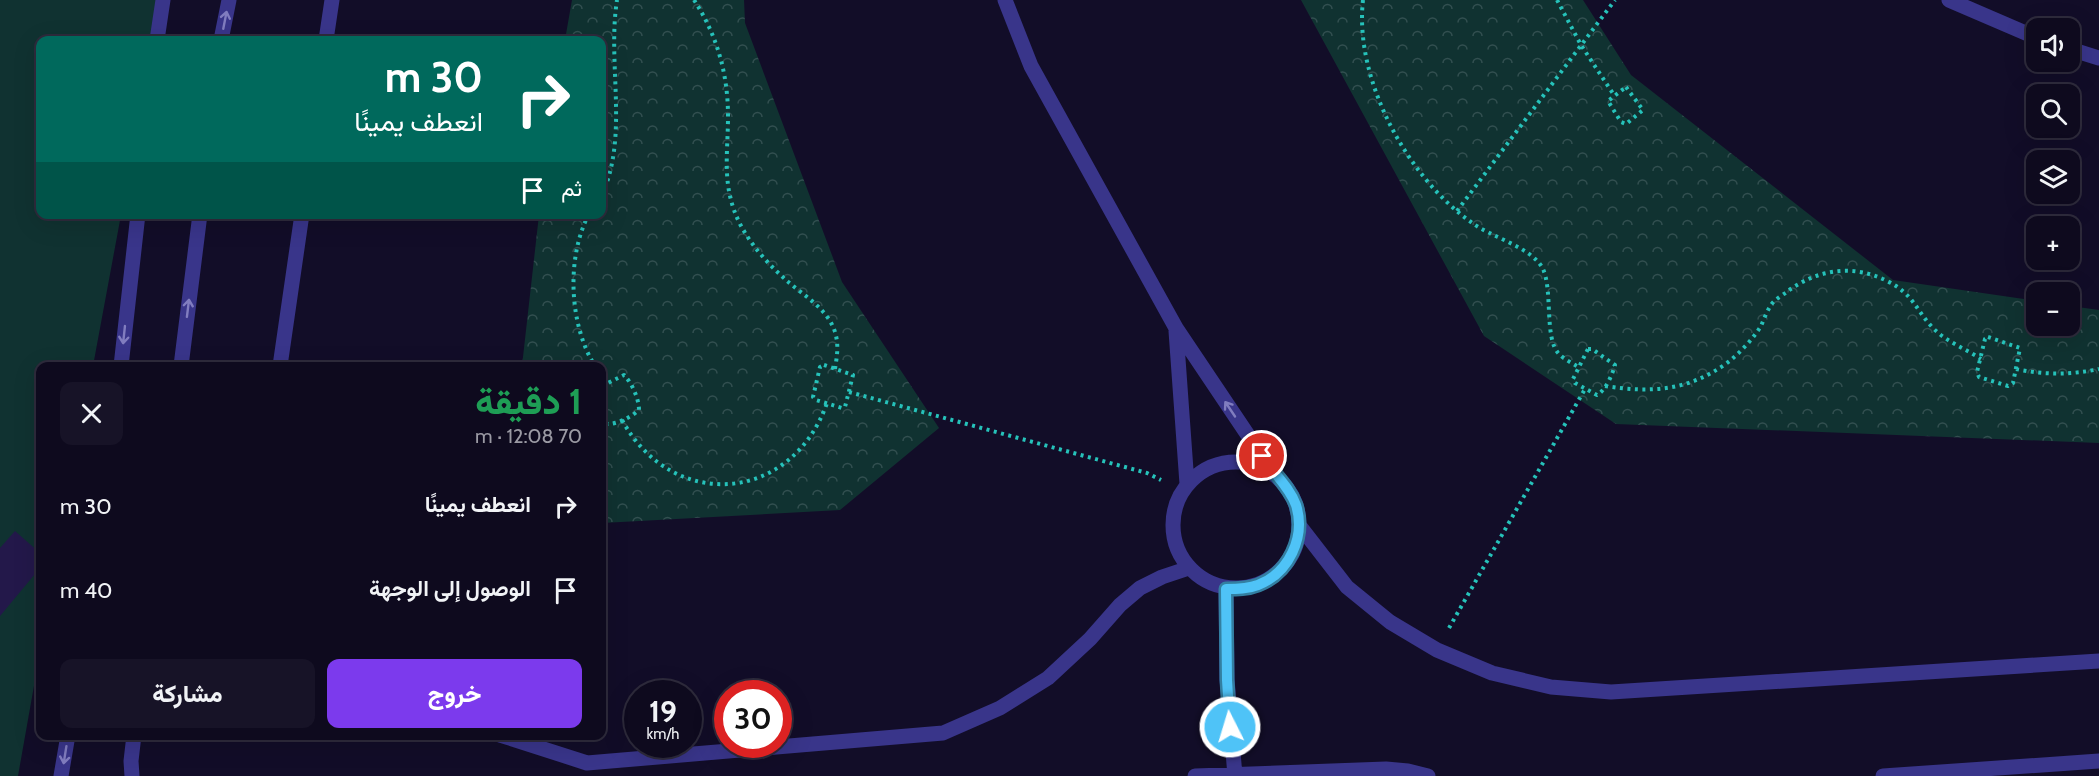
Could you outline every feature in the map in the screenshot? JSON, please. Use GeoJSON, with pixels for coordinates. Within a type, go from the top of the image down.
{"type":"FeatureCollection","features":[{"type":"Feature","properties":{"kind":"street"},"geometry":{"type":"LineString","coordinates":[[158,36],[163,0]]}},
{"type":"Feature","properties":{"kind":"street"},"geometry":{"type":"LineString","coordinates":[[222,36],[229,0]]}},
{"type":"Feature","properties":{"kind":"street"},"geometry":{"type":"LineString","coordinates":[[327,36],[332,0]]}},
{"type":"Feature","properties":{"kind":"street"},"geometry":{"type":"LineString","coordinates":[[1005,0],[1031,66],[1176,328],[1274,474],[1288,488],[1296,506],[1299,525],[1298,540],[1292,555],[1277,573],[1257,585],[1242,589],[1226,589],[1199,578],[1178,553],[1173,534],[1173,516],[1183,491],[1201,471],[1228,462],[1257,465],[1274,474]]}},
{"type":"Feature","properties":{"kind":"street"},"geometry":{"type":"LineString","coordinates":[[1949,0],[2026,33]]}},
{"type":"Feature","properties":{"kind":"street"},"geometry":{"type":"LineString","coordinates":[[2080,52],[2099,58]]}},
{"type":"Feature","properties":{"kind":"street"},"geometry":{"type":"LineString","coordinates":[[121,362],[137,219]]}},
{"type":"Feature","properties":{"kind":"street"},"geometry":{"type":"LineString","coordinates":[[182,362],[199,219]]}},
{"type":"Feature","properties":{"kind":"street"},"geometry":{"type":"LineString","coordinates":[[281,362],[301,219]]}},
{"type":"Feature","properties":{"kind":"street"},"geometry":{"type":"LineString","coordinates":[[1176,328],[1183,491]]}},
{"type":"Feature","properties":{"kind":"street"},"geometry":{"type":"LineString","coordinates":[[1299,525],[1347,587],[1390,622],[1437,650],[1502,676],[1551,687],[1611,692],[2099,662]]}},
{"type":"Feature","properties":{"kind":"street"},"geometry":{"type":"LineString","coordinates":[[516,740],[587,763],[943,733],[1000,708],[1048,678],[1090,639],[1120,605],[1140,588],[1162,576],[1189,568]]}},
{"type":"Feature","properties":{"kind":"street"},"geometry":{"type":"LineString","coordinates":[[1226,589],[1227,680],[1234,775]]}},
{"type":"Feature","properties":{"kind":"street"},"geometry":{"type":"LineString","coordinates":[[61,776],[67,740]]}},
{"type":"Feature","properties":{"kind":"street"},"geometry":{"type":"LineString","coordinates":[[132,776],[133,740]]}},
{"type":"Feature","properties":{"kind":"street"},"geometry":{"type":"LineString","coordinates":[[1883,776],[2099,761]]}},
{"type":"Feature","properties":{"kind":"street"},"geometry":{"type":"LineString","coordinates":[[1195,776],[1386,769],[1428,776]]}},
{"type":"Feature","properties":{"kind":"path"},"geometry":{"type":"LineString","coordinates":[[606,180],[615,135],[614,56],[617,0]]}},
{"type":"Feature","properties":{"kind":"path"},"geometry":{"type":"LineString","coordinates":[[694,0],[710,27],[725,75],[728,116],[725,156],[727,178],[731,201],[739,222],[750,241],[768,261],[828,317],[835,332],[838,348],[835,369]]}},
{"type":"Feature","properties":{"kind":"path"},"geometry":{"type":"LineString","coordinates":[[1363,0],[1364,48],[1371,78],[1385,112],[1417,170],[1457,211],[1491,235],[1531,256],[1542,268],[1548,288],[1551,336],[1558,353],[1578,367]]}},
{"type":"Feature","properties":{"kind":"path"},"geometry":{"type":"LineString","coordinates":[[1557,0],[1581,45],[1614,95]]}},
{"type":"Feature","properties":{"kind":"path"},"geometry":{"type":"LineString","coordinates":[[1457,211],[1615,0]]}},
{"type":"Feature","properties":{"kind":"path"},"geometry":{"type":"LineString","coordinates":[[1628,88],[1642,107],[1642,113],[1623,124],[1609,105],[1609,99],[1614,95],[1628,88]]}},
{"type":"Feature","properties":{"kind":"path"},"geometry":{"type":"LineString","coordinates":[[587,219],[579,236],[573,283],[578,321],[593,362]]}},
{"type":"Feature","properties":{"kind":"path"},"geometry":{"type":"LineString","coordinates":[[1605,386],[1636,391],[1660,390],[1684,385],[1707,376],[1746,346],[1772,304],[1779,298],[1801,282],[1818,274],[1836,271],[1854,270],[1889,281],[1917,304],[1933,328],[1940,334],[1981,359]]}},
{"type":"Feature","properties":{"kind":"path"},"geometry":{"type":"LineString","coordinates":[[1988,337],[2020,348],[2013,383],[2008,386],[1983,380],[1977,372],[1981,359],[1985,339],[1988,337]]}},
{"type":"Feature","properties":{"kind":"path"},"geometry":{"type":"LineString","coordinates":[[1588,349],[1592,349],[1615,364],[1601,394],[1597,395],[1575,383],[1573,379],[1578,367],[1588,349]]}},
{"type":"Feature","properties":{"kind":"path"},"geometry":{"type":"LineString","coordinates":[[824,365],[835,369],[853,375],[845,407],[842,408],[813,397],[820,367],[824,365]]}},
{"type":"Feature","properties":{"kind":"path"},"geometry":{"type":"LineString","coordinates":[[2016,369],[2039,374],[2099,369]]}},
{"type":"Feature","properties":{"kind":"path"},"geometry":{"type":"LineString","coordinates":[[606,384],[624,375],[640,405],[639,410],[622,420],[608,424],[606,421]]}},
{"type":"Feature","properties":{"kind":"path"},"geometry":{"type":"LineString","coordinates":[[1437,650],[1585,389]]}},
{"type":"Feature","properties":{"kind":"path"},"geometry":{"type":"LineString","coordinates":[[849,392],[1147,473],[1183,491]]}},
{"type":"Feature","properties":{"kind":"path"},"geometry":{"type":"LineString","coordinates":[[622,420],[631,437],[644,452],[675,474],[712,484],[731,484],[768,474],[784,465],[811,438],[821,421],[827,403]]}},
{"type":"Feature","properties":{"kind":"green space"},"geometry":{"type":"Polygon","coordinates":[[[0,0],[160,0],[154,36],[36,36],[36,219],[120,219],[94,362],[36,362],[36,675],[18,776],[0,776],[0,0]]]}},
{"type":"Feature","properties":{"kind":"green space"},"geometry":{"type":"Polygon","coordinates":[[[572,0],[744,0],[745,23],[842,282],[939,428],[840,510],[606,523],[606,362],[522,362],[539,219],[606,219],[606,36],[566,36],[572,0]]]}},
{"type":"Feature","properties":{"kind":"green space"},"geometry":{"type":"Polygon","coordinates":[[[1301,0],[1583,0],[1631,75],[1893,280],[2026,299],[2026,336],[2080,336],[2080,307],[2099,310],[2099,443],[1616,424],[1484,336],[1301,0]]]}},
{"type":"Feature","properties":{"kind":"building"},"geometry":{"type":"Polygon","coordinates":[[[15,531],[36,549],[36,573],[0,616],[0,548],[15,531]]]}},
{"type":"Feature","properties":{"kind":"route"},"geometry":{"type":"LineString","coordinates":[[1230,727],[1226,589],[1242,589],[1271,578],[1283,568],[1298,540],[1299,525],[1296,506],[1288,488],[1274,474],[1262,456]]}}]}
